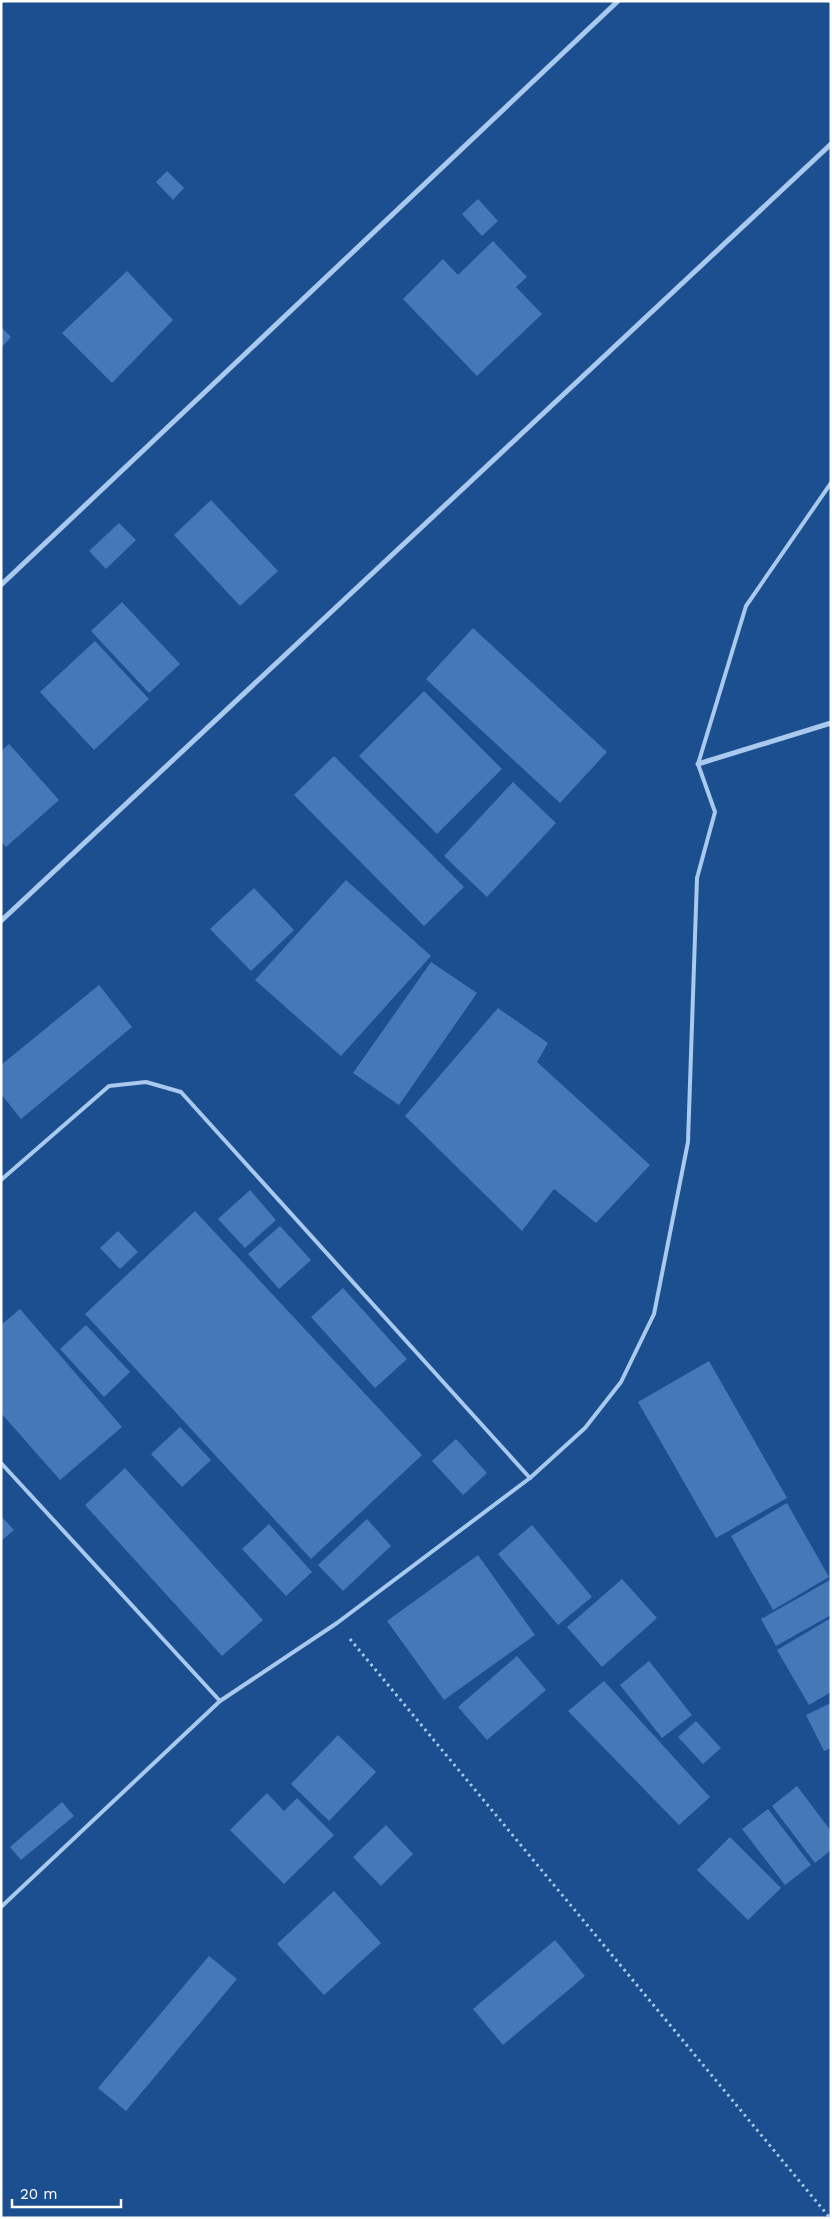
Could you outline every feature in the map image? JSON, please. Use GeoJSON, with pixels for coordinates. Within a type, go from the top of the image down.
{"type":"FeatureCollection","features":[{"type":"Feature","properties":{"kind":"street"},"geometry":{"type":"LineString","coordinates":[[1,585],[618,1]]}},
{"type":"Feature","properties":{"kind":"street"},"geometry":{"type":"LineString","coordinates":[[1,920],[831,144]]}},
{"type":"Feature","properties":{"kind":"street"},"geometry":{"type":"LineString","coordinates":[[698,764],[831,723]]}},
{"type":"Feature","properties":{"kind":"lane"},"geometry":{"type":"LineString","coordinates":[[1,1906],[220,1702],[337,1623],[530,1478],[585,1428],[621,1382],[654,1314],[688,1142],[697,878],[715,812],[698,764],[746,606],[831,483]]}},
{"type":"Feature","properties":{"kind":"lane"},"geometry":{"type":"LineString","coordinates":[[1,1180],[109,1086],[146,1082],[181,1092],[530,1478]]}},
{"type":"Feature","properties":{"kind":"lane"},"geometry":{"type":"LineString","coordinates":[[1,1463],[220,1702]]}},
{"type":"Feature","properties":{"kind":"path"},"geometry":{"type":"LineString","coordinates":[[337,1623],[830,2218]]}},
{"type":"Feature","properties":{"kind":"building"},"geometry":{"type":"Polygon","coordinates":[[[167,171],[184,188],[173,200],[156,182],[167,171]]]}},
{"type":"Feature","properties":{"kind":"building"},"geometry":{"type":"Polygon","coordinates":[[[478,199],[498,221],[482,236],[462,214],[478,199]]]}},
{"type":"Feature","properties":{"kind":"building"},"geometry":{"type":"Polygon","coordinates":[[[493,241],[527,277],[516,287],[542,314],[477,376],[403,299],[443,259],[458,275],[493,241]]]}},
{"type":"Feature","properties":{"kind":"building"},"geometry":{"type":"Polygon","coordinates":[[[127,271],[173,320],[112,383],[62,333],[127,271]]]}},
{"type":"Feature","properties":{"kind":"building"},"geometry":{"type":"Polygon","coordinates":[[[1,327],[11,337],[1,348],[1,327]]]}},
{"type":"Feature","properties":{"kind":"building"},"geometry":{"type":"Polygon","coordinates":[[[211,500],[278,571],[240,606],[174,535],[211,500]]]}},
{"type":"Feature","properties":{"kind":"building"},"geometry":{"type":"Polygon","coordinates":[[[119,523],[136,540],[106,569],[89,551],[119,523]]]}},
{"type":"Feature","properties":{"kind":"building"},"geometry":{"type":"Polygon","coordinates":[[[122,602],[180,664],[149,693],[91,631],[122,602]]]}},
{"type":"Feature","properties":{"kind":"building"},"geometry":{"type":"Polygon","coordinates":[[[473,628],[607,752],[560,803],[426,679],[473,628]]]}},
{"type":"Feature","properties":{"kind":"building"},"geometry":{"type":"Polygon","coordinates":[[[95,641],[149,699],[94,750],[40,692],[95,641]]]}},
{"type":"Feature","properties":{"kind":"building"},"geometry":{"type":"Polygon","coordinates":[[[424,691],[502,769],[437,834],[359,756],[424,691]]]}},
{"type":"Feature","properties":{"kind":"building"},"geometry":{"type":"Polygon","coordinates":[[[9,744],[59,800],[6,847],[1,842],[1,751],[9,744]]]}},
{"type":"Feature","properties":{"kind":"building"},"geometry":{"type":"Polygon","coordinates":[[[334,756],[464,887],[424,926],[294,795],[334,756]]]}},
{"type":"Feature","properties":{"kind":"building"},"geometry":{"type":"Polygon","coordinates":[[[513,782],[556,823],[487,897],[444,856],[513,782]]]}},
{"type":"Feature","properties":{"kind":"building"},"geometry":{"type":"Polygon","coordinates":[[[346,880],[431,956],[341,1056],[255,980],[346,880]]]}},
{"type":"Feature","properties":{"kind":"building"},"geometry":{"type":"Polygon","coordinates":[[[254,888],[294,930],[251,971],[210,929],[254,888]]]}},
{"type":"Feature","properties":{"kind":"building"},"geometry":{"type":"Polygon","coordinates":[[[431,962],[477,993],[399,1105],[353,1073],[431,962]]]}},
{"type":"Feature","properties":{"kind":"building"},"geometry":{"type":"Polygon","coordinates":[[[99,985],[132,1027],[21,1119],[1,1094],[1,1065],[99,985]]]}},
{"type":"Feature","properties":{"kind":"building"},"geometry":{"type":"Polygon","coordinates":[[[498,1008],[548,1043],[537,1062],[650,1165],[596,1223],[554,1189],[522,1231],[405,1116],[498,1008]]]}},
{"type":"Feature","properties":{"kind":"building"},"geometry":{"type":"Polygon","coordinates":[[[250,1190],[276,1220],[245,1248],[218,1219],[250,1190]]]}},
{"type":"Feature","properties":{"kind":"building"},"geometry":{"type":"Polygon","coordinates":[[[195,1211],[422,1455],[311,1559],[85,1314],[195,1211]]]}},
{"type":"Feature","properties":{"kind":"building"},"geometry":{"type":"Polygon","coordinates":[[[280,1226],[311,1260],[279,1289],[248,1254],[280,1226]]]}},
{"type":"Feature","properties":{"kind":"building"},"geometry":{"type":"Polygon","coordinates":[[[118,1231],[138,1252],[120,1269],[100,1248],[118,1231]]]}},
{"type":"Feature","properties":{"kind":"building"},"geometry":{"type":"Polygon","coordinates":[[[343,1288],[407,1359],[375,1388],[311,1317],[343,1288]]]}},
{"type":"Feature","properties":{"kind":"building"},"geometry":{"type":"Polygon","coordinates":[[[20,1309],[122,1427],[60,1480],[1,1413],[1,1325],[20,1309]]]}},
{"type":"Feature","properties":{"kind":"building"},"geometry":{"type":"Polygon","coordinates":[[[86,1325],[130,1372],[104,1397],[60,1349],[86,1325]]]}},
{"type":"Feature","properties":{"kind":"building"},"geometry":{"type":"Polygon","coordinates":[[[709,1361],[787,1498],[716,1538],[638,1402],[709,1361]]]}},
{"type":"Feature","properties":{"kind":"building"},"geometry":{"type":"Polygon","coordinates":[[[180,1427],[211,1460],[182,1487],[151,1454],[180,1427]]]}},
{"type":"Feature","properties":{"kind":"building"},"geometry":{"type":"Polygon","coordinates":[[[456,1439],[487,1473],[463,1495],[432,1461],[456,1439]]]}},
{"type":"Feature","properties":{"kind":"building"},"geometry":{"type":"Polygon","coordinates":[[[125,1468],[263,1620],[222,1656],[85,1505],[125,1468]]]}},
{"type":"Feature","properties":{"kind":"building"},"geometry":{"type":"Polygon","coordinates":[[[787,1503],[829,1577],[773,1610],[731,1536],[787,1503]]]}},
{"type":"Feature","properties":{"kind":"building"},"geometry":{"type":"Polygon","coordinates":[[[1,1516],[14,1530],[1,1541],[1,1516]]]}},
{"type":"Feature","properties":{"kind":"building"},"geometry":{"type":"Polygon","coordinates":[[[367,1519],[391,1546],[343,1591],[318,1565],[367,1519]]]}},
{"type":"Feature","properties":{"kind":"building"},"geometry":{"type":"Polygon","coordinates":[[[269,1524],[312,1572],[286,1596],[242,1549],[269,1524]]]}},
{"type":"Feature","properties":{"kind":"building"},"geometry":{"type":"Polygon","coordinates":[[[532,1525],[592,1597],[558,1625],[498,1554],[532,1525]]]}},
{"type":"Feature","properties":{"kind":"building"},"geometry":{"type":"Polygon","coordinates":[[[478,1555],[535,1635],[444,1700],[387,1621],[478,1555]]]}},
{"type":"Feature","properties":{"kind":"building"},"geometry":{"type":"Polygon","coordinates":[[[622,1579],[657,1618],[602,1667],[567,1627],[622,1579]]]}},
{"type":"Feature","properties":{"kind":"building"},"geometry":{"type":"Polygon","coordinates":[[[830,1580],[831,1615],[776,1646],[761,1619],[830,1580]]]}},
{"type":"Feature","properties":{"kind":"building"},"geometry":{"type":"Polygon","coordinates":[[[831,1618],[831,1692],[809,1705],[777,1650],[831,1618]]]}},
{"type":"Feature","properties":{"kind":"building"},"geometry":{"type":"Polygon","coordinates":[[[517,1656],[546,1690],[487,1740],[458,1707],[517,1656]]]}},
{"type":"Feature","properties":{"kind":"building"},"geometry":{"type":"Polygon","coordinates":[[[649,1661],[692,1715],[662,1738],[620,1685],[649,1661]]]}},
{"type":"Feature","properties":{"kind":"building"},"geometry":{"type":"Polygon","coordinates":[[[604,1681],[710,1797],[679,1825],[568,1711],[604,1681]]]}},
{"type":"Feature","properties":{"kind":"building"},"geometry":{"type":"Polygon","coordinates":[[[831,1703],[831,1748],[824,1751],[806,1715],[831,1703]]]}},
{"type":"Feature","properties":{"kind":"building"},"geometry":{"type":"Polygon","coordinates":[[[696,1721],[721,1748],[703,1764],[678,1737],[696,1721]]]}},
{"type":"Feature","properties":{"kind":"building"},"geometry":{"type":"Polygon","coordinates":[[[338,1735],[376,1772],[329,1821],[291,1784],[338,1735]]]}},
{"type":"Feature","properties":{"kind":"building"},"geometry":{"type":"Polygon","coordinates":[[[797,1786],[831,1831],[831,1850],[815,1863],[772,1806],[797,1786]]]}},
{"type":"Feature","properties":{"kind":"building"},"geometry":{"type":"Polygon","coordinates":[[[267,1793],[284,1811],[297,1798],[334,1835],[284,1884],[230,1830],[267,1793]]]}},
{"type":"Feature","properties":{"kind":"building"},"geometry":{"type":"Polygon","coordinates":[[[62,1802],[74,1816],[21,1860],[10,1847],[62,1802]]]}},
{"type":"Feature","properties":{"kind":"building"},"geometry":{"type":"Polygon","coordinates":[[[768,1809],[811,1865],[785,1885],[742,1829],[768,1809]]]}},
{"type":"Feature","properties":{"kind":"building"},"geometry":{"type":"Polygon","coordinates":[[[386,1825],[413,1854],[381,1886],[353,1857],[386,1825]]]}},
{"type":"Feature","properties":{"kind":"building"},"geometry":{"type":"Polygon","coordinates":[[[730,1837],[781,1888],[748,1920],[697,1870],[730,1837]]]}},
{"type":"Feature","properties":{"kind":"building"},"geometry":{"type":"Polygon","coordinates":[[[334,1891],[381,1943],[324,1995],[277,1944],[334,1891]]]}},
{"type":"Feature","properties":{"kind":"building"},"geometry":{"type":"Polygon","coordinates":[[[555,1940],[585,1976],[503,2045],[473,2009],[555,1940]]]}},
{"type":"Feature","properties":{"kind":"building"},"geometry":{"type":"Polygon","coordinates":[[[209,1956],[237,1979],[126,2111],[98,2088],[209,1956]]]}}]}
